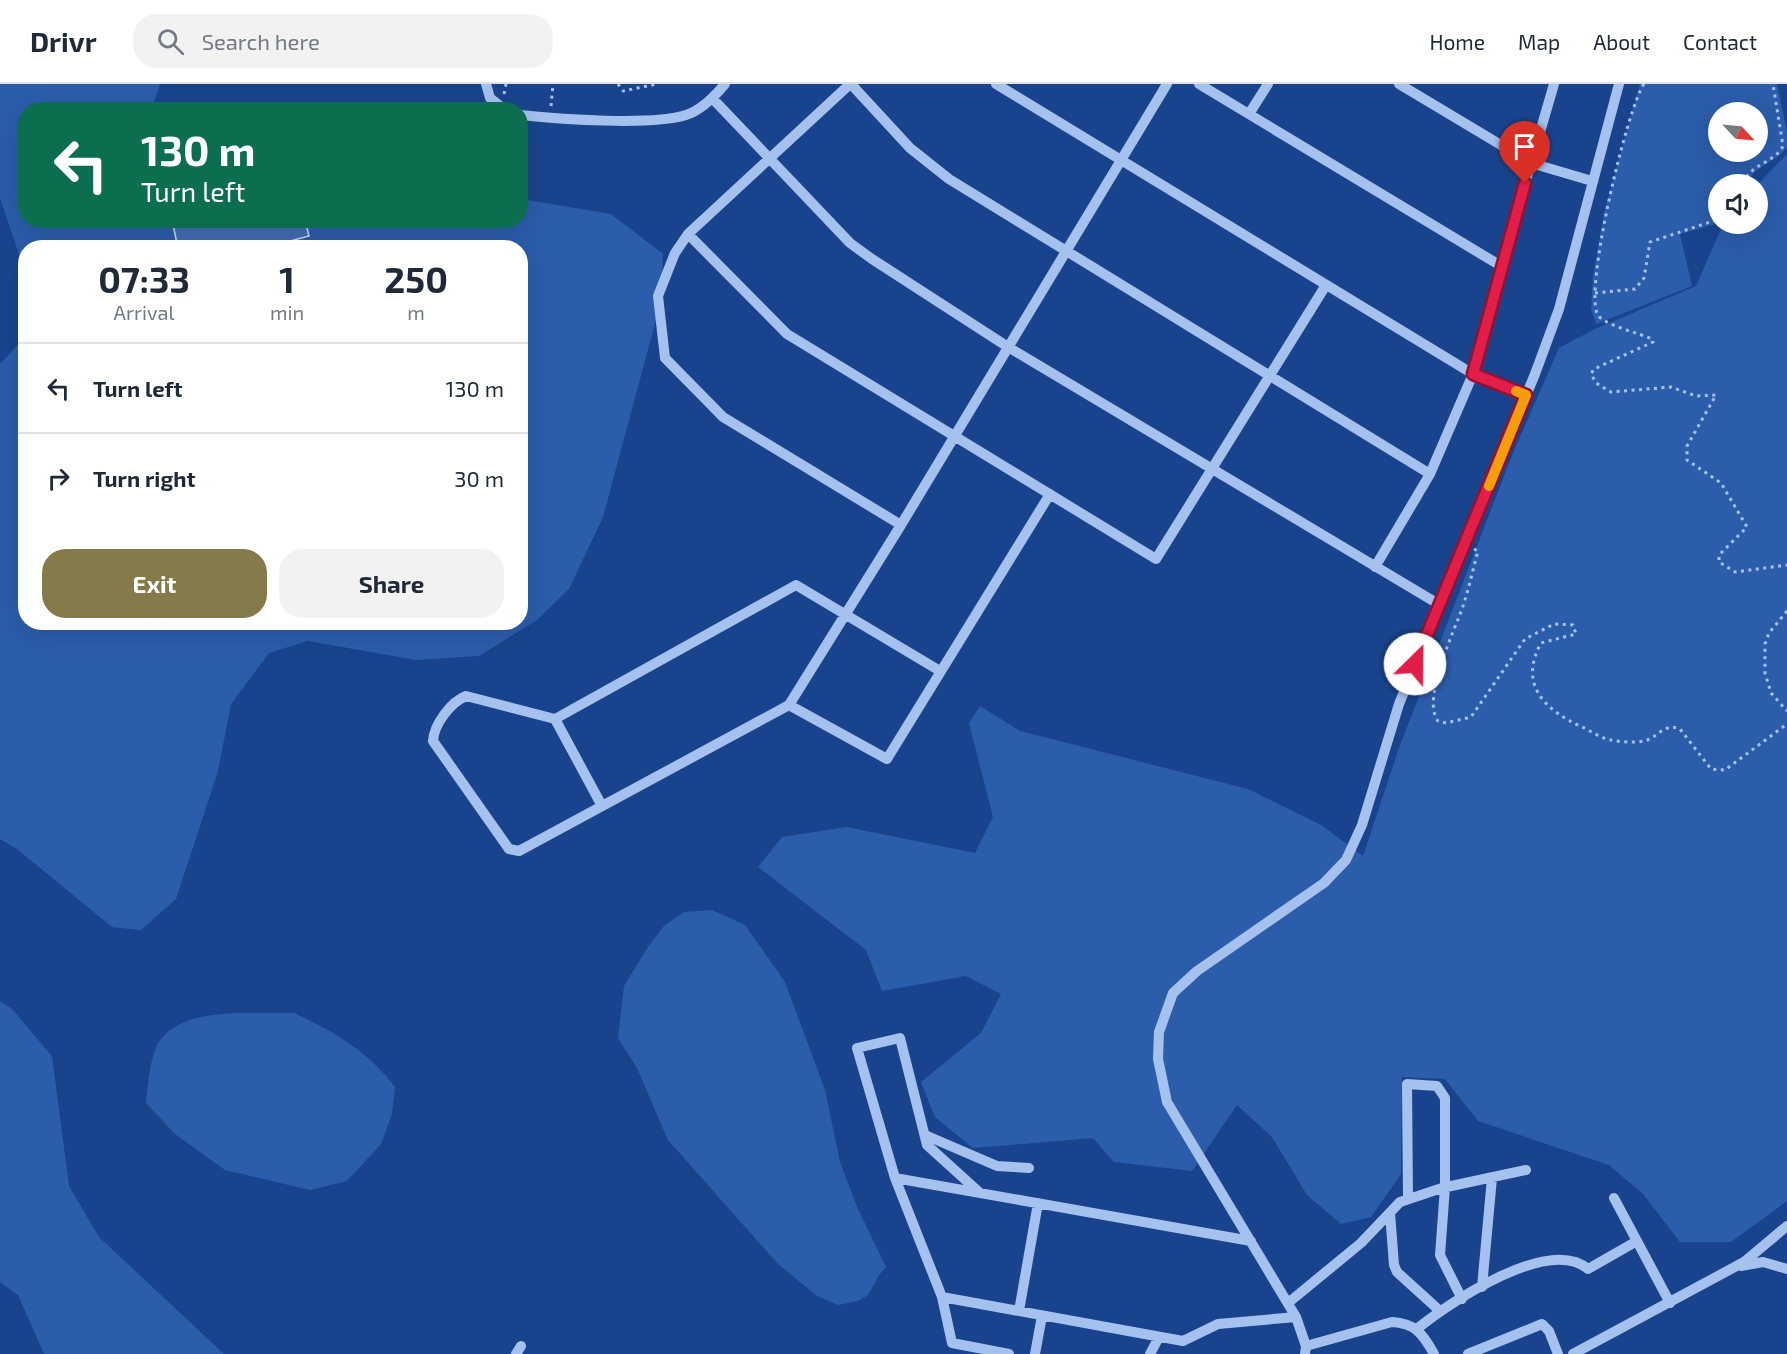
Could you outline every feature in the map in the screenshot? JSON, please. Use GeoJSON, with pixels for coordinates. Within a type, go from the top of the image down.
{"type":"FeatureCollection","features":[{"type":"Feature","properties":{"kind":"street"},"geometry":{"type":"LineString","coordinates":[[486,84],[492,102]]}},
{"type":"Feature","properties":{"kind":"street"},"geometry":{"type":"LineString","coordinates":[[528,116],[656,121],[687,115],[713,99],[725,84]]}},
{"type":"Feature","properties":{"kind":"street"},"geometry":{"type":"LineString","coordinates":[[901,525],[723,417],[665,358],[658,296],[675,253],[688,234],[851,84],[924,162],[1430,474]]}},
{"type":"Feature","properties":{"kind":"street"},"geometry":{"type":"LineString","coordinates":[[996,84],[1473,374],[1526,395]]}},
{"type":"Feature","properties":{"kind":"street"},"geometry":{"type":"LineString","coordinates":[[940,671],[845,615],[796,585],[555,719],[466,696],[456,700],[434,732],[433,741],[509,849],[519,851],[789,705],[845,615],[901,525],[1167,84]]}},
{"type":"Feature","properties":{"kind":"street"},"geometry":{"type":"LineString","coordinates":[[1199,84],[1501,266]]}},
{"type":"Feature","properties":{"kind":"street"},"geometry":{"type":"LineString","coordinates":[[1250,114],[1268,84]]}},
{"type":"Feature","properties":{"kind":"street"},"geometry":{"type":"LineString","coordinates":[[1399,84],[1531,163],[1592,181]]}},
{"type":"Feature","properties":{"kind":"street"},"geometry":{"type":"LineString","coordinates":[[1375,567],[1430,474],[1473,374],[1501,266],[1554,84]]}},
{"type":"Feature","properties":{"kind":"street"},"geometry":{"type":"LineString","coordinates":[[1434,1354],[1418,1328],[1405,1322],[1392,1322],[1306,1350],[1296,1317],[1167,1102],[1158,1059],[1159,1032],[1173,993],[1197,970],[1324,883],[1346,860],[1362,825],[1399,704],[1559,309],[1619,84]]}},
{"type":"Feature","properties":{"kind":"street"},"geometry":{"type":"LineString","coordinates":[[713,99],[850,243],[1008,346],[1440,605]]}},
{"type":"Feature","properties":{"kind":"street"},"geometry":{"type":"LineString","coordinates":[[688,234],[787,334],[1156,559],[1326,285]]}},
{"type":"Feature","properties":{"kind":"street"},"geometry":{"type":"LineString","coordinates":[[789,705],[886,759],[1050,494]]}},
{"type":"Feature","properties":{"kind":"street"},"geometry":{"type":"LineString","coordinates":[[555,719],[602,806]]}},
{"type":"Feature","properties":{"kind":"street"},"geometry":{"type":"LineString","coordinates":[[980,1193],[927,1145],[900,1038],[857,1048],[895,1178],[942,1297],[952,1343],[1009,1354]]}},
{"type":"Feature","properties":{"kind":"street"},"geometry":{"type":"LineString","coordinates":[[1408,1198],[1407,1084],[1437,1086],[1445,1098],[1445,1187],[1440,1256],[1462,1299]]}},
{"type":"Feature","properties":{"kind":"street"},"geometry":{"type":"LineString","coordinates":[[925,1135],[997,1166],[1029,1168]]}},
{"type":"Feature","properties":{"kind":"street"},"geometry":{"type":"LineString","coordinates":[[1288,1304],[1361,1243],[1389,1213],[1408,1198],[1445,1187],[1526,1170]]}},
{"type":"Feature","properties":{"kind":"street"},"geometry":{"type":"LineString","coordinates":[[895,1178],[1251,1240]]}},
{"type":"Feature","properties":{"kind":"street"},"geometry":{"type":"LineString","coordinates":[[1482,1287],[1492,1178]]}},
{"type":"Feature","properties":{"kind":"street"},"geometry":{"type":"LineString","coordinates":[[1614,1198],[1670,1303]]}},
{"type":"Feature","properties":{"kind":"street"},"geometry":{"type":"LineString","coordinates":[[1019,1311],[1038,1203]]}},
{"type":"Feature","properties":{"kind":"street"},"geometry":{"type":"LineString","coordinates":[[1389,1213],[1394,1265],[1397,1272],[1440,1311]]}},
{"type":"Feature","properties":{"kind":"street"},"geometry":{"type":"LineString","coordinates":[[1574,1354],[1735,1267],[1766,1246],[1787,1226]]}},
{"type":"Feature","properties":{"kind":"street"},"geometry":{"type":"LineString","coordinates":[[1418,1328],[1440,1311],[1522,1266],[1543,1260],[1564,1258],[1578,1260],[1588,1269],[1637,1241]]}},
{"type":"Feature","properties":{"kind":"street"},"geometry":{"type":"LineString","coordinates":[[1735,1267],[1763,1262],[1787,1269]]}},
{"type":"Feature","properties":{"kind":"street"},"geometry":{"type":"LineString","coordinates":[[942,1297],[1183,1341],[1218,1324],[1296,1317]]}},
{"type":"Feature","properties":{"kind":"street"},"geometry":{"type":"LineString","coordinates":[[1035,1354],[1042,1316]]}},
{"type":"Feature","properties":{"kind":"street"},"geometry":{"type":"LineString","coordinates":[[1467,1354],[1542,1324],[1549,1331],[1558,1354]]}},
{"type":"Feature","properties":{"kind":"street"},"geometry":{"type":"LineString","coordinates":[[1150,1354],[1159,1337]]}},
{"type":"Feature","properties":{"kind":"path"},"geometry":{"type":"LineString","coordinates":[[551,117],[553,84]]}},
{"type":"Feature","properties":{"kind":"path"},"geometry":{"type":"LineString","coordinates":[[618,84],[623,91],[657,84]]}},
{"type":"Feature","properties":{"kind":"path"},"geometry":{"type":"LineString","coordinates":[[1644,84],[1612,185],[1594,307],[1598,317],[1606,322],[1634,330],[1652,339],[1653,342],[1594,369],[1591,374],[1596,383],[1611,392],[1671,387],[1696,396],[1716,395],[1687,446],[1687,460],[1720,483],[1747,527],[1719,555],[1719,562],[1735,572],[1787,565]]}},
{"type":"Feature","properties":{"kind":"path"},"geometry":{"type":"LineString","coordinates":[[1749,174],[1777,156],[1783,146],[1773,84]]}},
{"type":"Feature","properties":{"kind":"path"},"geometry":{"type":"LineString","coordinates":[[1595,293],[1635,289],[1644,278],[1650,242],[1708,223]]}},
{"type":"Feature","properties":{"kind":"path"},"geometry":{"type":"LineString","coordinates":[[1465,544],[1478,551],[1464,603],[1438,675],[1434,699],[1435,717],[1438,721],[1446,723],[1471,717],[1525,639],[1554,624],[1573,625],[1576,634],[1541,643],[1532,659],[1535,692],[1558,716],[1610,740],[1645,741],[1669,727],[1674,727],[1680,729],[1711,770],[1725,770],[1787,724]]}},
{"type":"Feature","properties":{"kind":"path"},"geometry":{"type":"LineString","coordinates":[[1787,611],[1769,633],[1765,654],[1765,673],[1771,693],[1787,711]]}},
{"type":"Feature","properties":{"kind":"shaded area"},"geometry":{"type":"Polygon","coordinates":[[[0,84],[160,84],[154,102],[18,102],[18,228],[528,228],[528,200],[611,214],[663,254],[661,301],[603,517],[569,589],[537,620],[528,626],[528,240],[18,240],[18,251],[0,198],[0,84]]]}},
{"type":"Feature","properties":{"kind":"shaded area"},"geometry":{"type":"Polygon","coordinates":[[[1640,84],[1777,84],[1787,132],[1787,147],[1753,174],[1708,174],[1708,226],[1680,234],[1692,286],[1596,324],[1591,309],[1593,277],[1604,213],[1640,84]]]}},
{"type":"Feature","properties":{"kind":"shaded area"},"geometry":{"type":"Polygon","coordinates":[[[1787,154],[1787,1201],[1731,1242],[1680,1242],[1643,1194],[1609,1165],[1478,1121],[1445,1079],[1402,1077],[1401,1174],[1371,1217],[1341,1224],[1307,1195],[1272,1137],[1237,1105],[1192,1171],[1114,1162],[1093,1138],[973,1148],[935,1117],[921,1082],[981,1033],[1001,994],[966,976],[882,991],[866,950],[758,867],[782,837],[847,827],[975,853],[993,817],[969,723],[980,706],[1020,731],[1248,789],[1321,825],[1363,856],[1399,748],[1513,453],[1559,348],[1595,329],[1696,286],[1719,234],[1768,234],[1768,174],[1787,154]]]}},
{"type":"Feature","properties":{"kind":"shaded area"},"geometry":{"type":"Polygon","coordinates":[[[18,345],[18,630],[521,630],[479,656],[416,660],[308,641],[269,653],[231,704],[218,771],[176,899],[141,930],[112,927],[17,849],[0,839],[0,364],[18,345]]]}},
{"type":"Feature","properties":{"kind":"shaded area"},"geometry":{"type":"Polygon","coordinates":[[[712,910],[745,925],[785,982],[825,1090],[840,1162],[857,1207],[886,1267],[868,1295],[858,1301],[838,1305],[817,1296],[777,1263],[668,1140],[637,1068],[618,1038],[624,986],[648,947],[664,926],[684,912],[712,910]]]}},
{"type":"Feature","properties":{"kind":"shaded area"},"geometry":{"type":"Polygon","coordinates":[[[0,1001],[12,1009],[52,1056],[69,1186],[99,1237],[224,1354],[44,1354],[18,1295],[0,1282],[0,1001]]]}},
{"type":"Feature","properties":{"kind":"shaded area"},"geometry":{"type":"Polygon","coordinates":[[[294,1013],[323,1027],[362,1053],[395,1087],[392,1114],[381,1144],[347,1181],[310,1190],[225,1170],[175,1134],[146,1103],[150,1068],[156,1048],[166,1034],[180,1024],[218,1014],[294,1013]]]}},
{"type":"Feature","properties":{"kind":"building"},"geometry":{"type":"Polygon","coordinates":[[[174,228],[307,228],[309,236],[294,240],[176,240],[174,228]]]}},
{"type":"Feature","properties":{"kind":"slow traffic"},"geometry":{"type":"LineString","coordinates":[[1489,486],[1526,395],[1516,391]]}},
{"type":"Feature","properties":{"kind":"route"},"geometry":{"type":"LineString","coordinates":[[1415,664],[1526,395],[1473,374],[1525,183]]}}]}
